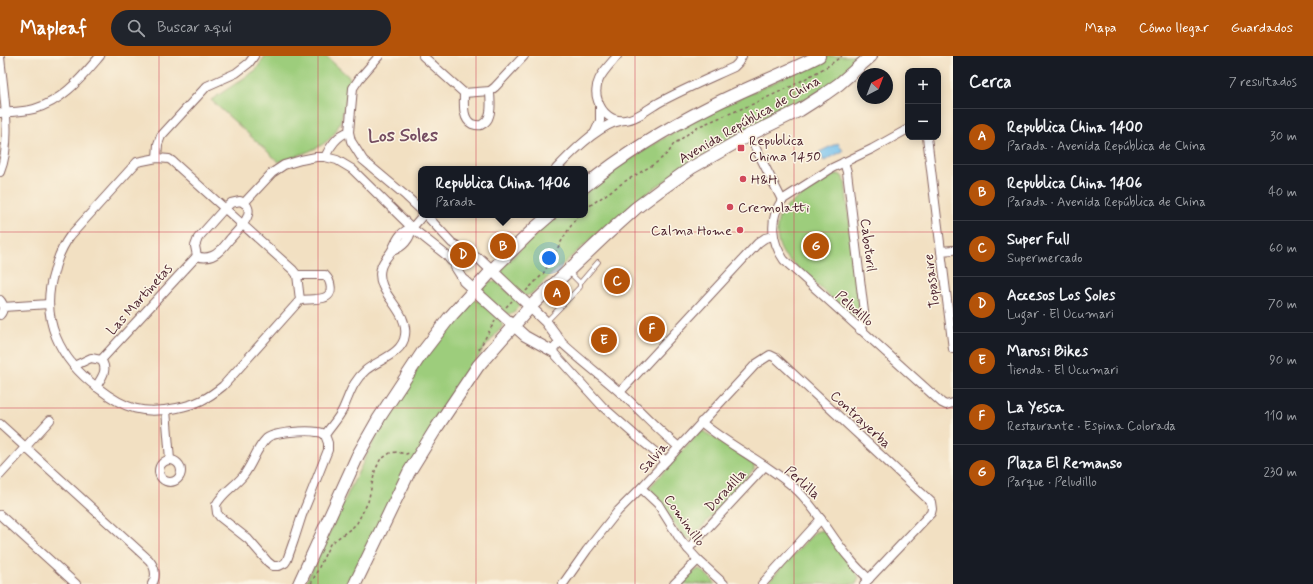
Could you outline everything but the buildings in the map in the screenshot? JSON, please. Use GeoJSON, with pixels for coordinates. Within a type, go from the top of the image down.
{"type":"FeatureCollection","features":[{"type":"Feature","properties":{"kind":"main road","name":"Avenida República de China"},"geometry":{"type":"LineString","coordinates":[[588,184],[623,158],[689,118],[819,56]]}},
{"type":"Feature","properties":{"kind":"main road","name":"Avenida República de China"},"geometry":{"type":"LineString","coordinates":[[355,584],[409,472],[424,447],[478,366],[530,307],[606,235],[652,196],[691,168],[749,135],[800,110],[839,84],[871,56]]}},
{"type":"Feature","properties":{"kind":"main road"},"geometry":{"type":"LineString","coordinates":[[299,584],[352,468],[380,418],[422,353],[449,318],[474,290],[521,240],[547,218]]}},
{"type":"Feature","properties":{"kind":"street"},"geometry":{"type":"LineString","coordinates":[[2,113],[34,109],[54,101],[70,90],[100,56]]}},
{"type":"Feature","properties":{"kind":"street"},"geometry":{"type":"LineString","coordinates":[[157,158],[159,140],[161,136],[201,92],[212,83],[236,73],[249,63],[254,56]]}},
{"type":"Feature","properties":{"kind":"street"},"geometry":{"type":"LineString","coordinates":[[379,56],[353,88],[349,132],[351,141],[363,160],[418,207]]}},
{"type":"Feature","properties":{"kind":"street"},"geometry":{"type":"LineString","coordinates":[[423,56],[464,93],[490,91],[524,56]]}},
{"type":"Feature","properties":{"kind":"street"},"geometry":{"type":"LineString","coordinates":[[595,133],[600,121],[600,106],[596,94],[598,80],[617,56]]}},
{"type":"Feature","properties":{"kind":"street"},"geometry":{"type":"LineString","coordinates":[[600,106],[612,119],[629,120],[661,102],[734,66],[738,63],[742,56]]}},
{"type":"Feature","properties":{"kind":"street"},"geometry":{"type":"LineString","coordinates":[[0,57],[2,113],[6,152],[4,163],[0,172]]}},
{"type":"Feature","properties":{"kind":"street"},"geometry":{"type":"LineString","coordinates":[[464,93],[464,112],[467,120],[470,123],[480,125],[488,119],[490,114],[490,91]]}},
{"type":"Feature","properties":{"kind":"street"},"geometry":{"type":"LineString","coordinates":[[559,166],[595,133],[609,124],[621,120]]}},
{"type":"Feature","properties":{"kind":"street"},"geometry":{"type":"LineString","coordinates":[[749,135],[782,200],[832,168],[872,149],[905,131]]}},
{"type":"Feature","properties":{"kind":"street"},"geometry":{"type":"LineString","coordinates":[[325,157],[330,147],[340,136],[349,132]]}},
{"type":"Feature","properties":{"kind":"street","name":"Topasaire"},"geometry":{"type":"LineString","coordinates":[[927,140],[953,350]]}},
{"type":"Feature","properties":{"kind":"street"},"geometry":{"type":"LineString","coordinates":[[244,203],[277,169],[284,165],[301,160],[325,157],[337,160],[352,169],[412,228],[446,255],[464,280],[474,290],[513,326],[534,342],[552,351],[596,399],[620,422],[666,461]]}},
{"type":"Feature","properties":{"kind":"street"},"geometry":{"type":"LineString","coordinates":[[157,158],[169,159],[297,274],[325,275],[331,285],[330,292],[326,297],[300,300],[214,393],[192,405],[166,410],[149,411],[126,406],[115,401],[84,378],[60,346],[52,326],[49,304],[53,275],[61,250],[66,242],[137,162],[157,158]]}},
{"type":"Feature","properties":{"kind":"street","name":"Cabotoril"},"geometry":{"type":"LineString","coordinates":[[844,162],[847,172],[864,312],[864,319],[860,330]]}},
{"type":"Feature","properties":{"kind":"street","name":"Peludillo"},"geometry":{"type":"LineString","coordinates":[[782,200],[774,218],[773,236],[779,252],[784,260],[942,403],[946,405],[953,403]]}},
{"type":"Feature","properties":{"kind":"street"},"geometry":{"type":"LineString","coordinates":[[231,203],[244,203],[249,212],[242,225],[217,253],[205,258],[197,256],[195,246],[198,238],[231,203]]}},
{"type":"Feature","properties":{"kind":"street"},"geometry":{"type":"LineString","coordinates":[[326,435],[321,432],[311,431],[269,436],[264,441],[246,472],[220,498],[216,505],[217,512],[220,517],[243,534],[273,566],[277,567],[282,565],[289,555],[302,514],[328,450],[326,435],[343,409],[350,390],[361,375],[372,366],[395,352],[405,338],[405,324],[382,284],[381,266],[392,250],[402,246],[410,235],[412,228],[422,218]]}},
{"type":"Feature","properties":{"kind":"street"},"geometry":{"type":"LineString","coordinates":[[428,218],[452,243],[481,260],[546,322],[560,341],[638,408],[666,437],[679,447]]}},
{"type":"Feature","properties":{"kind":"street"},"geometry":{"type":"LineString","coordinates":[[620,392],[758,243],[765,238],[773,236]]}},
{"type":"Feature","properties":{"kind":"street"},"geometry":{"type":"LineString","coordinates":[[941,251],[953,250]]}},
{"type":"Feature","properties":{"kind":"street","name":"Las Martinetas"},"geometry":{"type":"LineString","coordinates":[[101,360],[197,256]]}},
{"type":"Feature","properties":{"kind":"street"},"geometry":{"type":"LineString","coordinates":[[297,274],[300,300]]}},
{"type":"Feature","properties":{"kind":"street"},"geometry":{"type":"LineString","coordinates":[[1,307],[49,304]]}},
{"type":"Feature","properties":{"kind":"street"},"geometry":{"type":"LineString","coordinates":[[552,351],[560,341]]}},
{"type":"Feature","properties":{"kind":"street","name":"Salvia"},"geometry":{"type":"LineString","coordinates":[[563,584],[609,522],[756,364],[770,355]]}},
{"type":"Feature","properties":{"kind":"street","name":"Contrayerba"},"geometry":{"type":"LineString","coordinates":[[770,355],[776,358],[929,499],[932,505],[931,513],[866,581]]}},
{"type":"Feature","properties":{"kind":"street"},"geometry":{"type":"LineString","coordinates":[[74,366],[91,358],[101,360],[105,367],[105,372],[96,387]]}},
{"type":"Feature","properties":{"kind":"street"},"geometry":{"type":"LineString","coordinates":[[166,410],[170,460]]}},
{"type":"Feature","properties":{"kind":"street"},"geometry":{"type":"LineString","coordinates":[[0,475],[50,420]]}},
{"type":"Feature","properties":{"kind":"street","name":"Perlilla"},"geometry":{"type":"LineString","coordinates":[[701,422],[713,432],[765,466],[796,490],[814,508],[866,581]]}},
{"type":"Feature","properties":{"kind":"street"},"geometry":{"type":"LineString","coordinates":[[0,424],[149,560],[155,569],[152,584]]}},
{"type":"Feature","properties":{"kind":"street","name":"Doradilla"},"geometry":{"type":"LineString","coordinates":[[688,549],[765,466]]}},
{"type":"Feature","properties":{"kind":"street","name":"Cominillo"},"geometry":{"type":"LineString","coordinates":[[641,488],[658,504],[688,549],[724,584]]}},
{"type":"Feature","properties":{"kind":"street"},"geometry":{"type":"LineString","coordinates":[[0,515],[76,584]]}},
{"type":"Feature","properties":{"kind":"street"},"geometry":{"type":"LineString","coordinates":[[762,584],[822,519]]}},
{"type":"Feature","properties":{"kind":"street"},"geometry":{"type":"LineString","coordinates":[[674,584],[698,560]]}},
{"type":"Feature","properties":{"kind":"lane"},"geometry":{"type":"LineString","coordinates":[[546,322],[580,287],[580,283],[598,262]]}},
{"type":"Feature","properties":{"kind":"lane"},"geometry":{"type":"LineString","coordinates":[[568,271],[580,283]]}},
{"type":"Feature","properties":{"kind":"path"},"geometry":{"type":"LineString","coordinates":[[588,207],[624,182],[656,163],[673,145],[697,127],[792,86],[828,66],[842,56]]}},
{"type":"Feature","properties":{"kind":"path"},"geometry":{"type":"LineString","coordinates":[[479,349],[500,314],[515,298],[519,297],[543,274],[576,218]]}},
{"type":"Feature","properties":{"kind":"path"},"geometry":{"type":"LineString","coordinates":[[311,584],[330,544],[357,523],[368,502],[375,471],[380,460],[390,453],[397,452],[406,454],[410,452]]}},
{"type":"Feature","properties":{"kind":"green space"},"geometry":{"type":"Polygon","coordinates":[[[265,56],[326,56],[350,78],[340,122],[329,140],[316,148],[279,162],[211,100],[256,70],[265,56]]]}},
{"type":"Feature","properties":{"kind":"green space"},"geometry":{"type":"Polygon","coordinates":[[[826,56],[861,56],[843,74],[822,90],[732,138],[654,188],[597,234],[546,279],[533,293],[526,296],[522,294],[502,274],[502,268],[552,218],[588,218],[588,189],[601,178],[691,121],[811,65],[826,56]]]}},
{"type":"Feature","properties":{"kind":"green space"},"geometry":{"type":"Polygon","coordinates":[[[839,174],[845,181],[860,312],[853,318],[785,256],[782,252],[777,237],[778,220],[784,210],[805,193],[839,174]]]}},
{"type":"Feature","properties":{"kind":"green space"},"geometry":{"type":"Polygon","coordinates":[[[490,281],[497,282],[518,301],[519,306],[512,314],[507,314],[484,294],[483,288],[490,281]]]}},
{"type":"Feature","properties":{"kind":"green space"},"geometry":{"type":"Polygon","coordinates":[[[471,301],[479,301],[502,322],[502,327],[482,351],[471,369],[349,584],[305,584],[377,434],[411,380],[422,359],[471,301]]]}},
{"type":"Feature","properties":{"kind":"green space"},"geometry":{"type":"Polygon","coordinates":[[[703,431],[752,461],[754,463],[754,469],[692,538],[688,539],[683,536],[649,488],[700,432],[703,431]]]}},
{"type":"Feature","properties":{"kind":"green space"},"geometry":{"type":"Polygon","coordinates":[[[822,530],[855,570],[859,578],[856,584],[766,584],[815,532],[822,530]]]}},
{"type":"Feature","properties":{"kind":"green space"},"geometry":{"type":"Polygon","coordinates":[[[699,569],[702,570],[716,584],[682,584],[692,573],[699,569]]]}},
{"type":"Feature","properties":{"kind":"water"},"geometry":{"type":"Polygon","coordinates":[[[838,143],[843,151],[824,161],[819,152],[838,143]]]}},
{"type":"Feature","properties":{"kind":"place","name":"Republica China 1450"},"geometry":{"type":"Point","coordinates":[741,148]}},
{"type":"Feature","properties":{"kind":"place","name":"H&H"},"geometry":{"type":"Point","coordinates":[743,179]}},
{"type":"Feature","properties":{"kind":"place","name":"Cremolatti"},"geometry":{"type":"Point","coordinates":[730,207]}},
{"type":"Feature","properties":{"kind":"place","name":"Calma Home"},"geometry":{"type":"Point","coordinates":[740,230]}},
{"type":"Feature","properties":{"kind":"place","name":"Republica China 1406"},"geometry":{"type":"Point","coordinates":[503,246]}},
{"type":"Feature","properties":{"kind":"place","name":"Plaza El Remanso"},"geometry":{"type":"Point","coordinates":[816,246]}},
{"type":"Feature","properties":{"kind":"place","name":"Accesos Los Soles"},"geometry":{"type":"Point","coordinates":[463,255]}},
{"type":"Feature","properties":{"kind":"place","name":"Super Full"},"geometry":{"type":"Point","coordinates":[617,281]}},
{"type":"Feature","properties":{"kind":"place","name":"Republica China 1400"},"geometry":{"type":"Point","coordinates":[557,293]}},
{"type":"Feature","properties":{"kind":"place","name":"La Yesca"},"geometry":{"type":"Point","coordinates":[652,329]}},
{"type":"Feature","properties":{"kind":"place","name":"Marosi Bikes"},"geometry":{"type":"Point","coordinates":[604,340]}},
{"type":"Feature","properties":{"kind":"district","name":"Los Soles"},"geometry":{"type":"Point","coordinates":[403,135]}}]}
